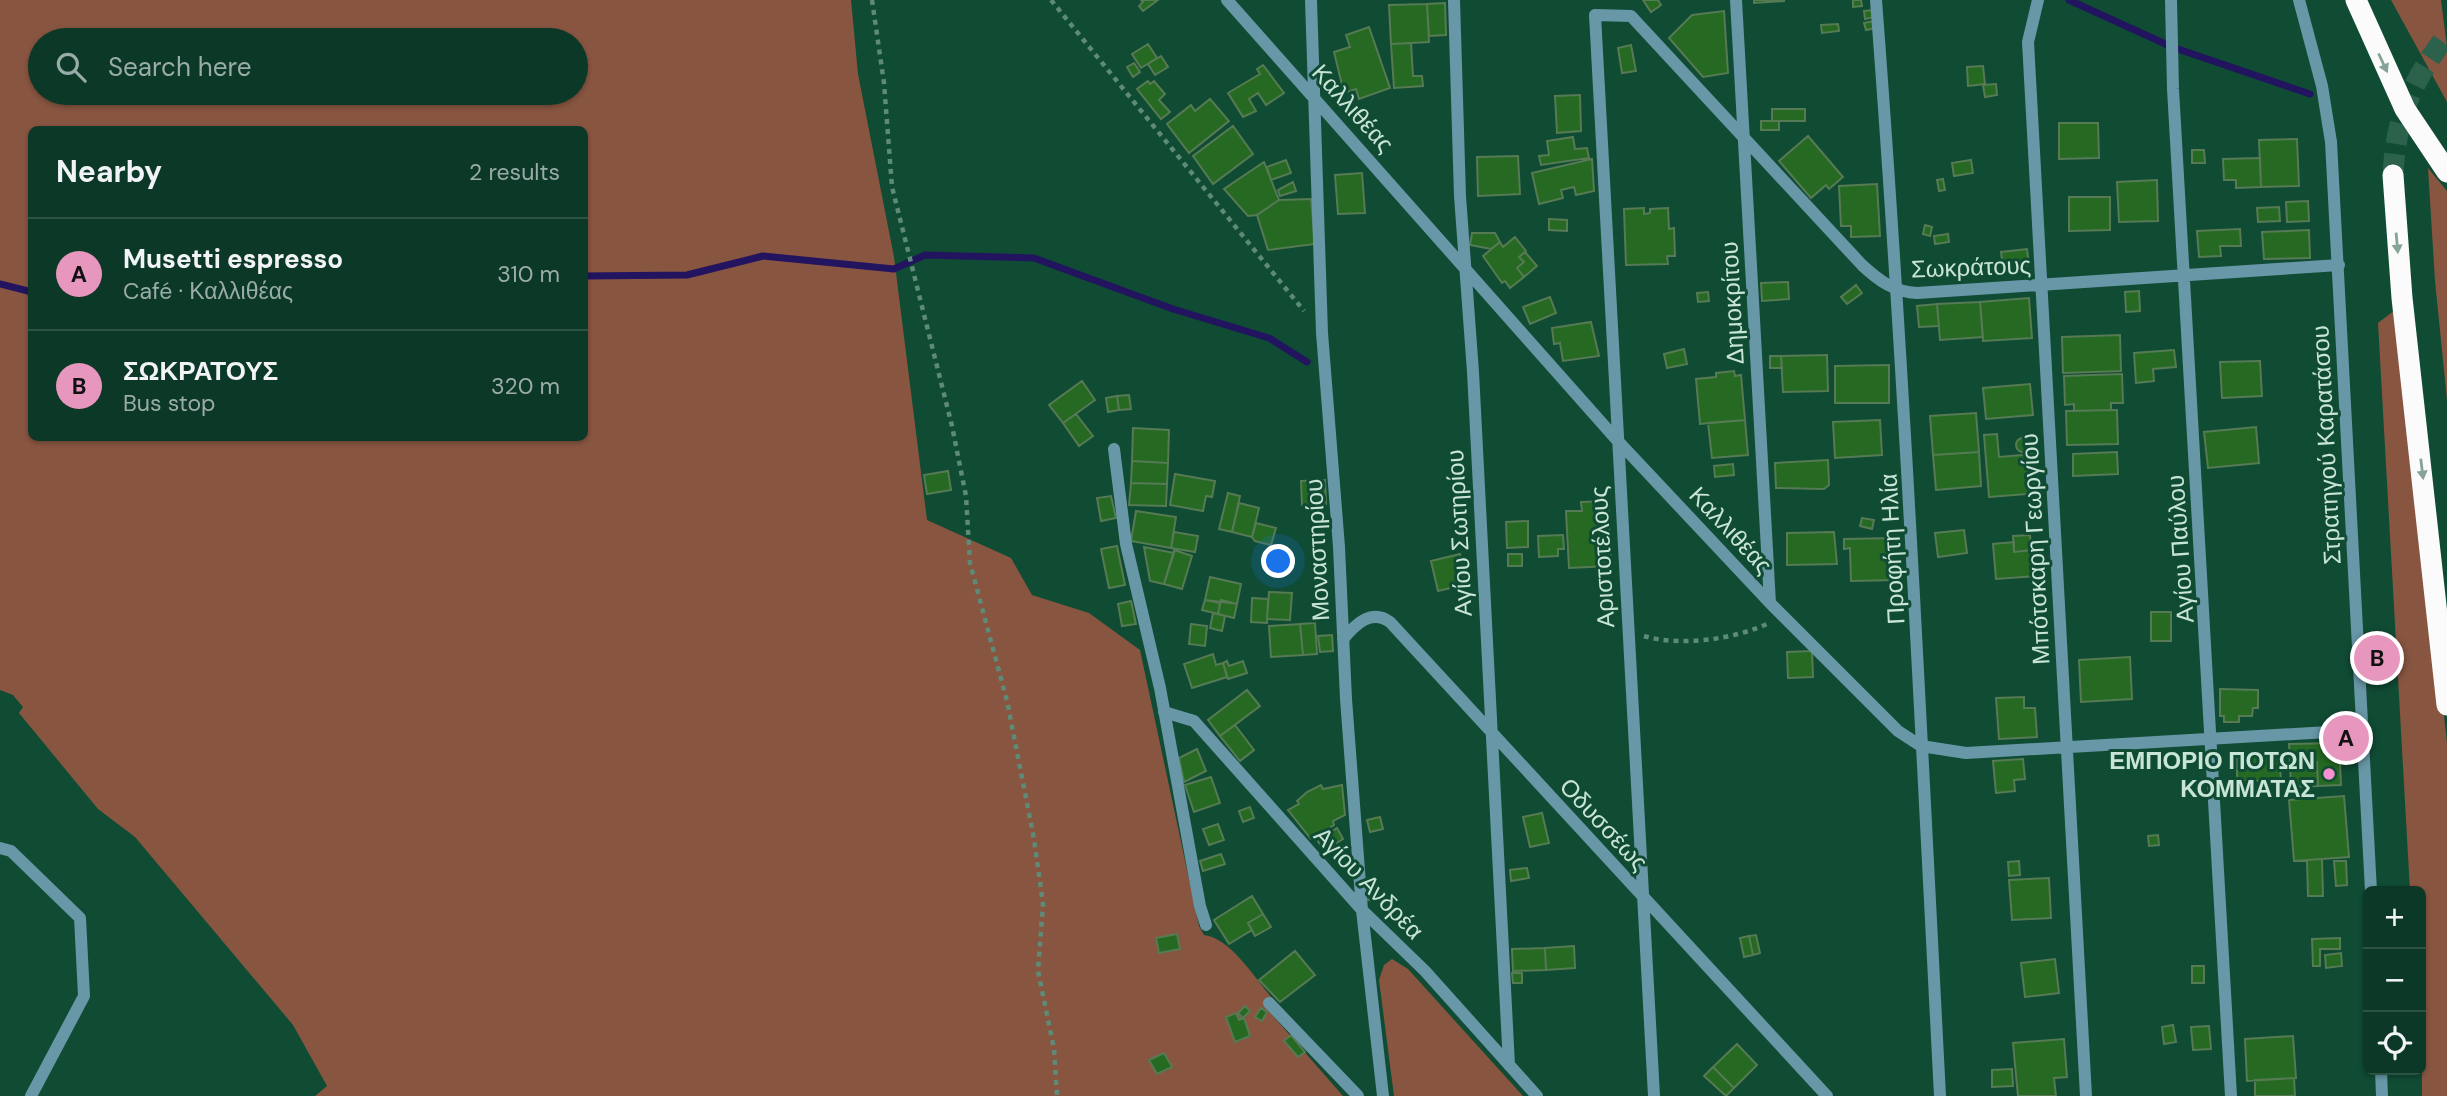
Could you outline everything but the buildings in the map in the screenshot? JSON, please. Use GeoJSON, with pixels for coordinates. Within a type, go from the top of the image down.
{"type":"FeatureCollection","features":[{"type":"Feature","properties":{"kind":"highway"},"geometry":{"type":"LineString","coordinates":[[2356,0],[2406,109],[2447,172]]}},
{"type":"Feature","properties":{"kind":"highway"},"geometry":{"type":"LineString","coordinates":[[2393,175],[2402,298],[2447,705]]}},
{"type":"Feature","properties":{"kind":"street","name":"Καλλιθέας"},"geometry":{"type":"LineString","coordinates":[[1227,0],[1315,96],[1616,439],[1770,603],[1898,731],[1921,746],[1966,753],[2363,730]]}},
{"type":"Feature","properties":{"kind":"street","name":"Μοναστηρίου"},"geometry":{"type":"LineString","coordinates":[[1311,0],[1322,333],[1339,547],[1362,910],[1383,1096]]}},
{"type":"Feature","properties":{"kind":"street","name":"Αγίου Σωτηρίου"},"geometry":{"type":"LineString","coordinates":[[1454,0],[1465,268],[1493,735],[1509,1065]]}},
{"type":"Feature","properties":{"kind":"street","name":"Δημοκρίτου"},"geometry":{"type":"LineString","coordinates":[[1736,0],[1770,603]]}},
{"type":"Feature","properties":{"kind":"street","name":"Προφήτη Ηλία"},"geometry":{"type":"LineString","coordinates":[[1876,0],[1899,290],[1940,1096]]}},
{"type":"Feature","properties":{"kind":"street","name":"Μπότσκαρη Γεωργίου"},"geometry":{"type":"LineString","coordinates":[[2038,0],[2028,42],[2086,1096]]}},
{"type":"Feature","properties":{"kind":"street","name":"Αγίου Παύλου"},"geometry":{"type":"LineString","coordinates":[[2171,0],[2183,277],[2213,739],[2231,1096]]}},
{"type":"Feature","properties":{"kind":"street","name":"Στρατηγού Καρατάσου"},"geometry":{"type":"LineString","coordinates":[[2299,0],[2327,112],[2339,265],[2344,413],[2371,886]]}},
{"type":"Feature","properties":{"kind":"street","name":"Σωκράτους"},"geometry":{"type":"LineString","coordinates":[[1595,15],[1631,16],[1862,265],[1899,290],[1917,293],[2041,286],[2339,265]]}},
{"type":"Feature","properties":{"kind":"street","name":"Αριστοτέλους"},"geometry":{"type":"LineString","coordinates":[[1595,15],[1616,439],[1645,899],[1654,1096]]}},
{"type":"Feature","properties":{"kind":"street"},"geometry":{"type":"LineString","coordinates":[[1114,449],[1126,544],[1164,712],[1206,925]]}},
{"type":"Feature","properties":{"kind":"street","name":"Οδυσσέως"},"geometry":{"type":"LineString","coordinates":[[1343,639],[1363,620],[1374,616],[1385,618],[1423,655],[1493,735],[1826,1096]]}},
{"type":"Feature","properties":{"kind":"street","name":"Αγίου Ανδρέα"},"geometry":{"type":"LineString","coordinates":[[1164,712],[1194,721],[1362,910],[1425,971],[1537,1096]]}},
{"type":"Feature","properties":{"kind":"street"},"geometry":{"type":"LineString","coordinates":[[0,848],[11,852],[80,918],[84,996],[31,1096]]}},
{"type":"Feature","properties":{"kind":"street"},"geometry":{"type":"LineString","coordinates":[[1269,1003],[1358,1096]]}},
{"type":"Feature","properties":{"kind":"street"},"geometry":{"type":"LineString","coordinates":[[2381,1075],[2382,1096]]}},
{"type":"Feature","properties":{"kind":"path"},"geometry":{"type":"LineString","coordinates":[[872,0],[884,83],[892,187],[952,426],[966,496],[970,563],[1007,701],[1034,839],[1043,904],[1038,971],[1054,1049],[1057,1096]]}},
{"type":"Feature","properties":{"kind":"path"},"geometry":{"type":"LineString","coordinates":[[1051,0],[1322,333]]}},
{"type":"Feature","properties":{"kind":"path"},"geometry":{"type":"LineString","coordinates":[[1627,631],[1650,638],[1728,638],[1772,622],[1770,603]]}},
{"type":"Feature","properties":{"kind":"shaded area"},"geometry":{"type":"Polygon","coordinates":[[[0,0],[851,0],[858,74],[894,257],[927,520],[1011,558],[1032,595],[1089,613],[1140,650],[1199,926],[1204,935],[1224,943],[1242,961],[1273,999],[1267,1009],[1343,1096],[315,1096],[327,1086],[293,1025],[135,837],[98,809],[19,713],[23,707],[13,695],[0,690],[0,0]]]}},
{"type":"Feature","properties":{"kind":"shaded area"},"geometry":{"type":"Polygon","coordinates":[[[2391,0],[2441,0],[2447,47],[2447,102],[2391,0]]]}},
{"type":"Feature","properties":{"kind":"shaded area"},"geometry":{"type":"Polygon","coordinates":[[[2428,168],[2447,191],[2447,400],[2435,281],[2428,168]]]}},
{"type":"Feature","properties":{"kind":"shaded area"},"geometry":{"type":"Polygon","coordinates":[[[2399,307],[2447,743],[2447,1096],[2422,1096],[2422,1075],[2426,1075],[2426,886],[2410,886],[2378,323],[2399,307]]]}},
{"type":"Feature","properties":{"kind":"shaded area"},"geometry":{"type":"Polygon","coordinates":[[[1392,959],[1408,969],[1523,1096],[1394,1096],[1379,980],[1384,965],[1392,959]]]}},
{"type":"Feature","properties":{"kind":"waterway"},"geometry":{"type":"LineString","coordinates":[[2069,0],[2172,47],[2310,94]]}},
{"type":"Feature","properties":{"kind":"waterway"},"geometry":{"type":"LineString","coordinates":[[588,276],[687,275],[763,256],[894,269],[925,255],[1034,258],[1173,309],[1269,338],[1307,362]]}},
{"type":"Feature","properties":{"kind":"waterway"},"geometry":{"type":"LineString","coordinates":[[0,284],[28,291]]}},
{"type":"Feature","properties":{"kind":"tunnel"},"geometry":{"type":"LineString","coordinates":[[2393,175],[2398,135],[2408,100],[2424,68],[2447,35]]}},
{"type":"Feature","properties":{"kind":"place","name":"ΣΩΚΡΑΤΟΥΣ"},"geometry":{"type":"Point","coordinates":[2377,658]}},
{"type":"Feature","properties":{"kind":"place","name":"Musetti espresso"},"geometry":{"type":"Point","coordinates":[2346,738]}},
{"type":"Feature","properties":{"kind":"place","name":"ΕΜΠΟΡΙΟ ΠΟΤΩΝ ΚΟΜΜΑΤΑΣ"},"geometry":{"type":"Point","coordinates":[2329,774]}}]}
